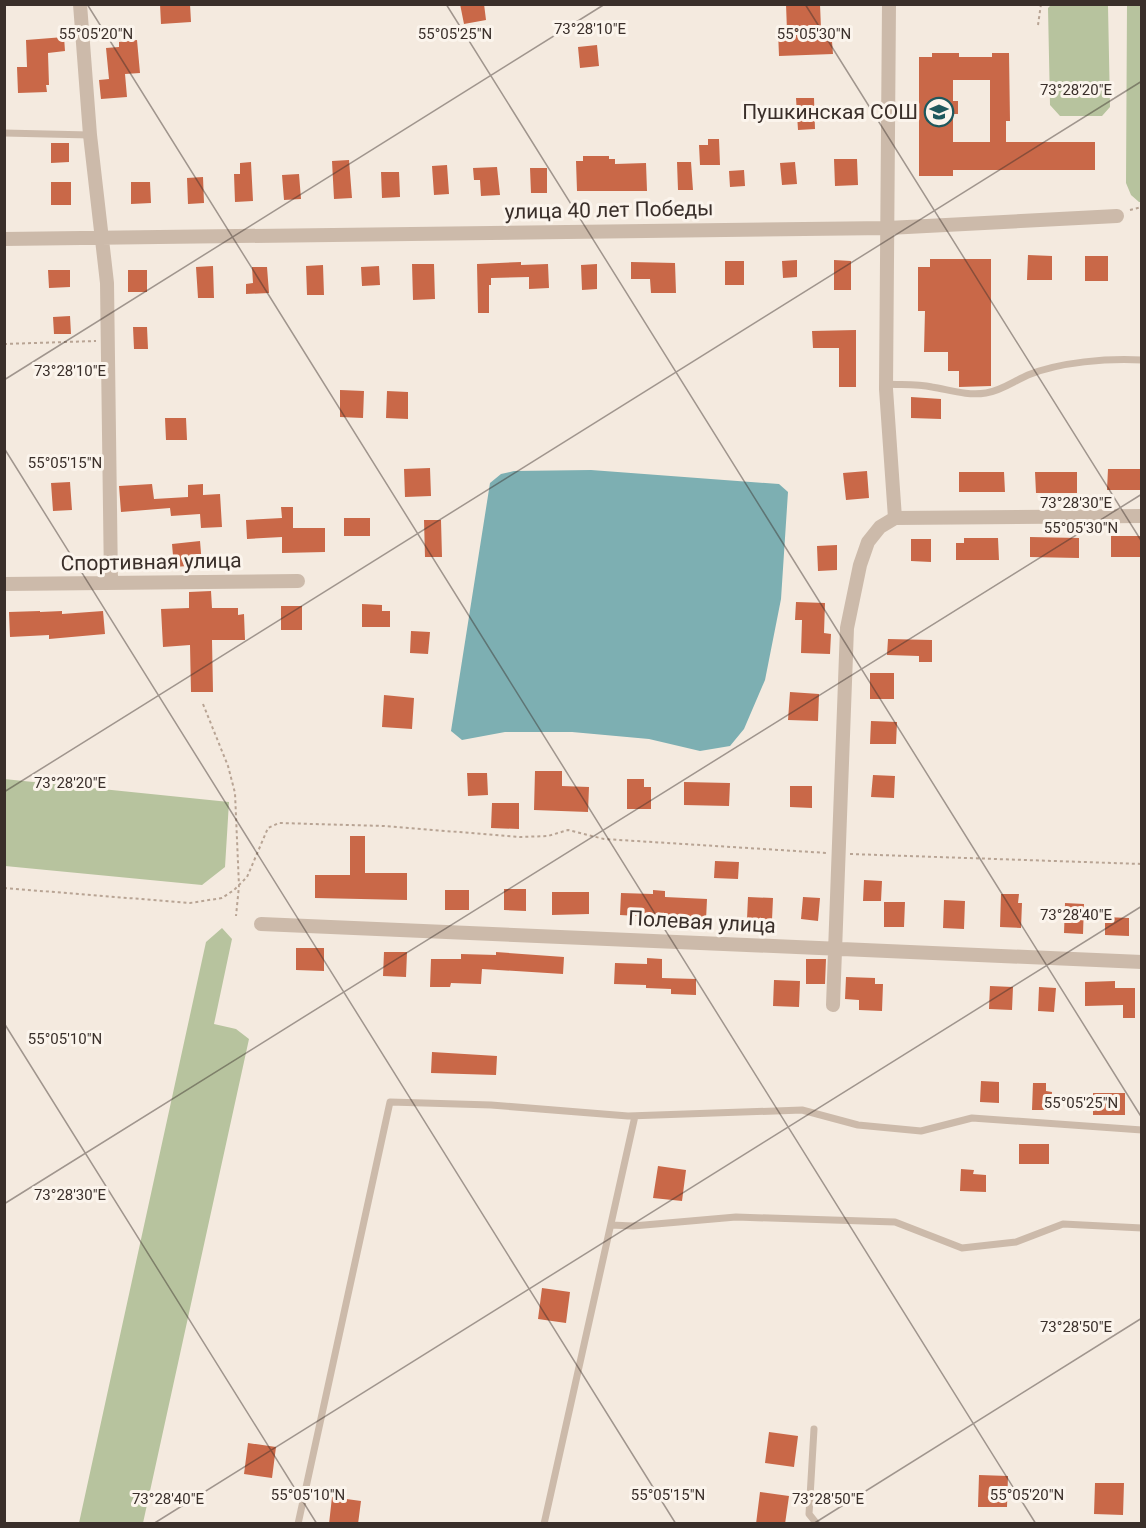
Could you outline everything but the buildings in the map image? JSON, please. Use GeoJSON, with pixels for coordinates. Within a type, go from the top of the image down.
{"type":"FeatureCollection","features":[{"type":"Feature","properties":{"kind":"street"},"geometry":{"type":"LineString","coordinates":[[80,4],[90,135],[107,283],[111,583]]}},
{"type":"Feature","properties":{"kind":"street"},"geometry":{"type":"LineString","coordinates":[[890,4],[886,384],[895,518]]}},
{"type":"Feature","properties":{"kind":"street","name":"улица 40 лет Победы"},"geometry":{"type":"LineString","coordinates":[[4,239],[888,228],[1117,216]]}},
{"type":"Feature","properties":{"kind":"street"},"geometry":{"type":"LineString","coordinates":[[833,1005],[837,949],[847,628],[860,565],[868,542],[880,527],[895,518],[1142,516]]}},
{"type":"Feature","properties":{"kind":"street","name":"Спортивная улица"},"geometry":{"type":"LineString","coordinates":[[4,584],[298,581]]}},
{"type":"Feature","properties":{"kind":"street","name":"Полевая улица"},"geometry":{"type":"LineString","coordinates":[[261,924],[1142,962]]}},
{"type":"Feature","properties":{"kind":"lane"},"geometry":{"type":"LineString","coordinates":[[4,134],[90,135]]}},
{"type":"Feature","properties":{"kind":"lane"},"geometry":{"type":"LineString","coordinates":[[886,384],[930,387],[956,393],[985,393],[998,390],[1029,375],[1060,366],[1128,359],[1142,360]]}},
{"type":"Feature","properties":{"kind":"lane"},"geometry":{"type":"LineString","coordinates":[[298,1524],[390,1102],[635,1116],[802,1110],[858,1125],[921,1131],[972,1118],[1142,1130]]}},
{"type":"Feature","properties":{"kind":"lane"},"geometry":{"type":"LineString","coordinates":[[544,1524],[635,1116]]}},
{"type":"Feature","properties":{"kind":"lane"},"geometry":{"type":"LineString","coordinates":[[611,1225],[633,1226],[736,1217],[895,1222],[963,1248],[1016,1242],[1063,1224],[1142,1228]]}},
{"type":"Feature","properties":{"kind":"lane"},"geometry":{"type":"LineString","coordinates":[[814,1429],[809,1514],[817,1524]]}},
{"type":"Feature","properties":{"kind":"path"},"geometry":{"type":"LineString","coordinates":[[1038,25],[1041,4]]}},
{"type":"Feature","properties":{"kind":"path"},"geometry":{"type":"LineString","coordinates":[[4,344],[108,340]]}},
{"type":"Feature","properties":{"kind":"path"},"geometry":{"type":"LineString","coordinates":[[203,704],[228,766],[235,793],[238,886],[236,916]]}},
{"type":"Feature","properties":{"kind":"path"},"geometry":{"type":"LineString","coordinates":[[4,888],[190,903],[222,898],[247,877],[268,828],[279,823],[384,826],[520,837],[548,836],[568,830],[604,839],[840,854],[1142,864]]}},
{"type":"Feature","properties":{"kind":"green space"},"geometry":{"type":"Polygon","coordinates":[[[1106,4],[1108,6],[1110,107],[1102,116],[1060,116],[1050,105],[1048,8],[1051,5],[1106,4]]]}},
{"type":"Feature","properties":{"kind":"green space"},"geometry":{"type":"Polygon","coordinates":[[[1127,5],[1141,5],[1142,202],[1131,195],[1126,183],[1127,5]]]}},
{"type":"Feature","properties":{"kind":"green space"},"geometry":{"type":"Polygon","coordinates":[[[4,779],[229,802],[225,867],[202,885],[5,866],[4,779]]]}},
{"type":"Feature","properties":{"kind":"green space"},"geometry":{"type":"Polygon","coordinates":[[[222,928],[232,939],[214,1024],[236,1029],[249,1039],[143,1523],[79,1523],[206,942],[222,928]]]}},
{"type":"Feature","properties":{"kind":"water"},"geometry":{"type":"Polygon","coordinates":[[[591,470],[779,484],[788,492],[781,599],[765,680],[744,729],[730,746],[700,751],[649,739],[572,732],[505,732],[462,740],[451,731],[490,483],[501,474],[514,471],[591,470]]]}},
{"type":"Feature","properties":{"kind":"place","name":"Пушкинская СОШ"},"geometry":{"type":"Point","coordinates":[939,112]}}]}
